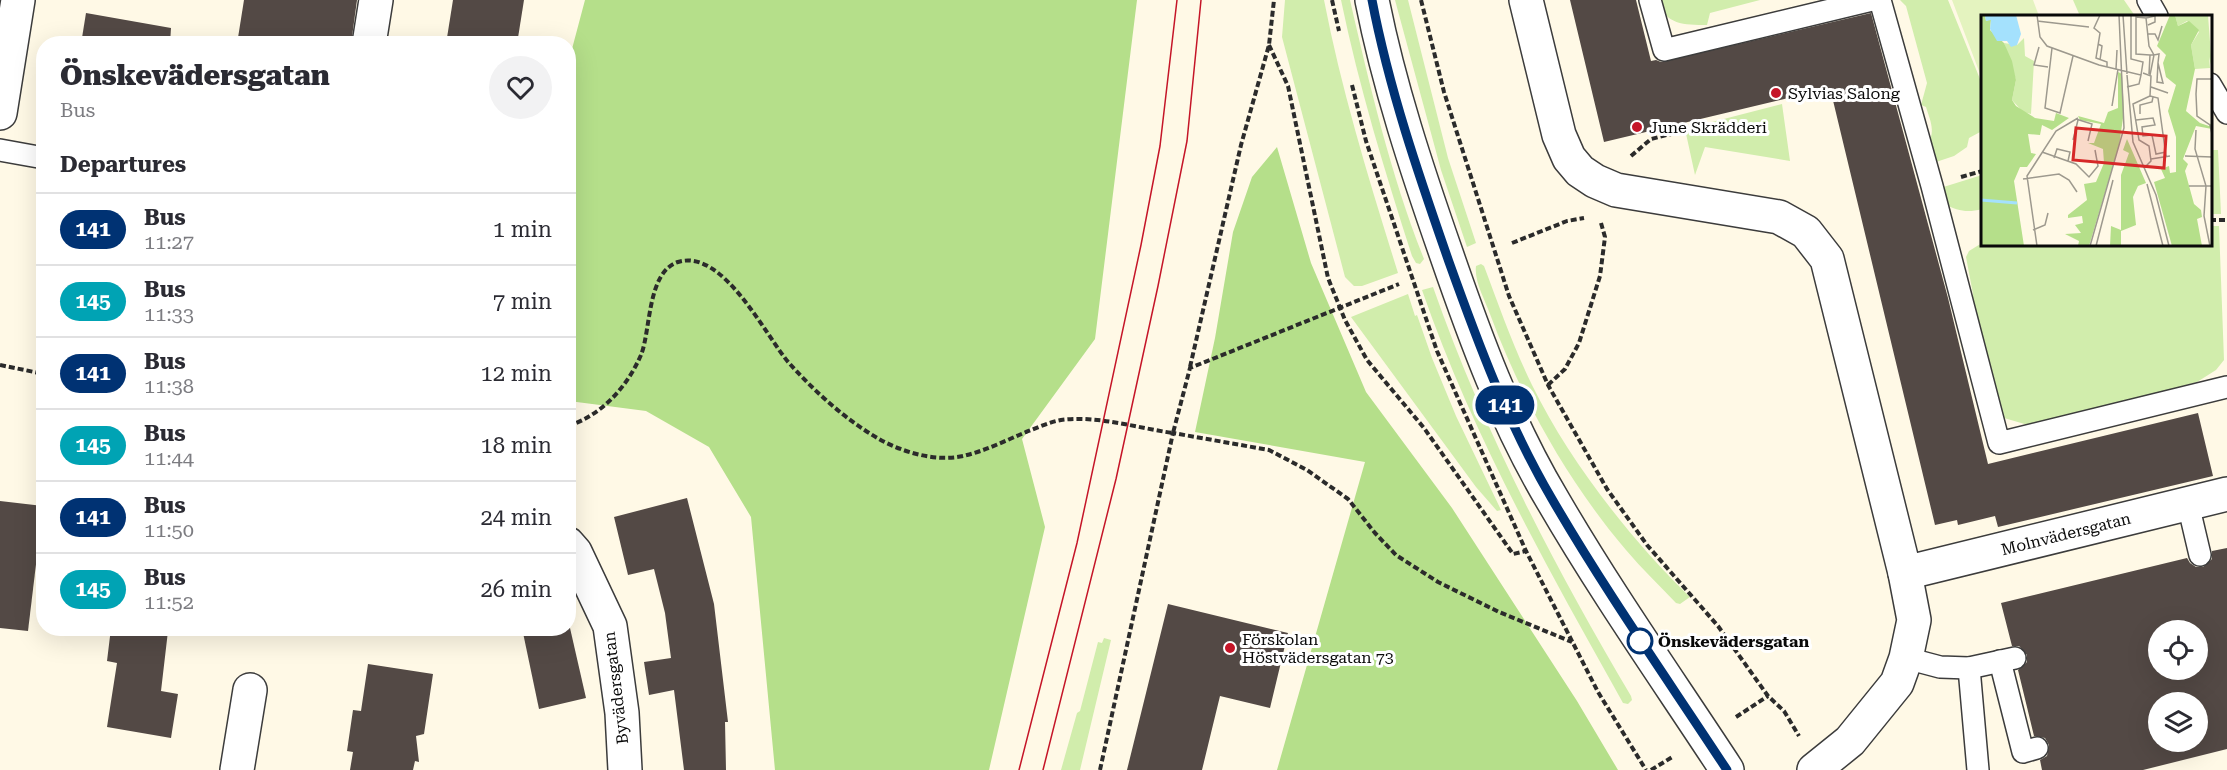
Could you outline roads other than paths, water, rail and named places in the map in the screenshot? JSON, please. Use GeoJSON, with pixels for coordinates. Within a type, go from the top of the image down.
{"type":"FeatureCollection","features":[{"type":"Feature","properties":{"kind":"street"},"geometry":{"type":"LineString","coordinates":[[0,113],[18,0]]}},
{"type":"Feature","properties":{"kind":"street"},"geometry":{"type":"LineString","coordinates":[[370,36],[376,0]]}},
{"type":"Feature","properties":{"kind":"street"},"geometry":{"type":"LineString","coordinates":[[1372,0],[1399,109],[1432,213],[1476,337],[1515,428],[1551,498],[1640,641],[1727,770]]}},
{"type":"Feature","properties":{"kind":"street"},"geometry":{"type":"LineString","coordinates":[[1526,0],[1559,135],[1569,158],[1580,171],[1595,181],[1616,190],[1779,217],[1806,231],[1827,259],[1905,573],[1914,620],[1906,658],[1897,682],[1850,741],[1817,768]]}},
{"type":"Feature","properties":{"kind":"street","name":"Molnvädersgatan"},"geometry":{"type":"LineString","coordinates":[[1905,573],[2227,494]]}},
{"type":"Feature","properties":{"kind":"street","name":"Byvädersgatan"},"geometry":{"type":"LineString","coordinates":[[576,554],[610,626],[622,713],[625,770]]}},
{"type":"Feature","properties":{"kind":"street"},"geometry":{"type":"LineString","coordinates":[[237,770],[250,690]]}},
{"type":"Feature","properties":{"kind":"lane"},"geometry":{"type":"LineString","coordinates":[[1650,0],[1664,50],[1872,0]]}},
{"type":"Feature","properties":{"kind":"lane"},"geometry":{"type":"LineString","coordinates":[[1880,0],[1932,186],[1999,443],[2227,387]]}},
{"type":"Feature","properties":{"kind":"lane"},"geometry":{"type":"LineString","coordinates":[[2148,0],[2156,15]]}},
{"type":"Feature","properties":{"kind":"lane"},"geometry":{"type":"LineString","coordinates":[[2212,86],[2227,113]]}},
{"type":"Feature","properties":{"kind":"lane"},"geometry":{"type":"LineString","coordinates":[[0,150],[36,157]]}},
{"type":"Feature","properties":{"kind":"lane"},"geometry":{"type":"LineString","coordinates":[[2188,504],[2200,555]]}},
{"type":"Feature","properties":{"kind":"lane"},"geometry":{"type":"LineString","coordinates":[[1906,658],[1940,667],[1969,668],[2007,659],[2022,752],[2037,748]]}},
{"type":"Feature","properties":{"kind":"lane"},"geometry":{"type":"LineString","coordinates":[[1969,668],[1978,770]]}},
{"type":"Feature","properties":{"kind":"tram line"},"geometry":{"type":"LineString","coordinates":[[1019,770],[1077,543],[1141,245],[1160,146],[1177,0]]}},
{"type":"Feature","properties":{"kind":"tram line"},"geometry":{"type":"LineString","coordinates":[[1043,770],[1116,479],[1158,286],[1187,141],[1201,0]]}},
{"type":"Feature","properties":{"kind":"place","name":"Sylvias Salong"},"geometry":{"type":"Point","coordinates":[1776,93]}},
{"type":"Feature","properties":{"kind":"place","name":"June Skrädderi"},"geometry":{"type":"Point","coordinates":[1637,127]}},
{"type":"Feature","properties":{"kind":"place","name":"Önskevädersgatan"},"geometry":{"type":"Point","coordinates":[1640,641]}},
{"type":"Feature","properties":{"kind":"place","name":"Förskolan Höstvädersgatan 73"},"geometry":{"type":"Point","coordinates":[1230,648]}}]}
